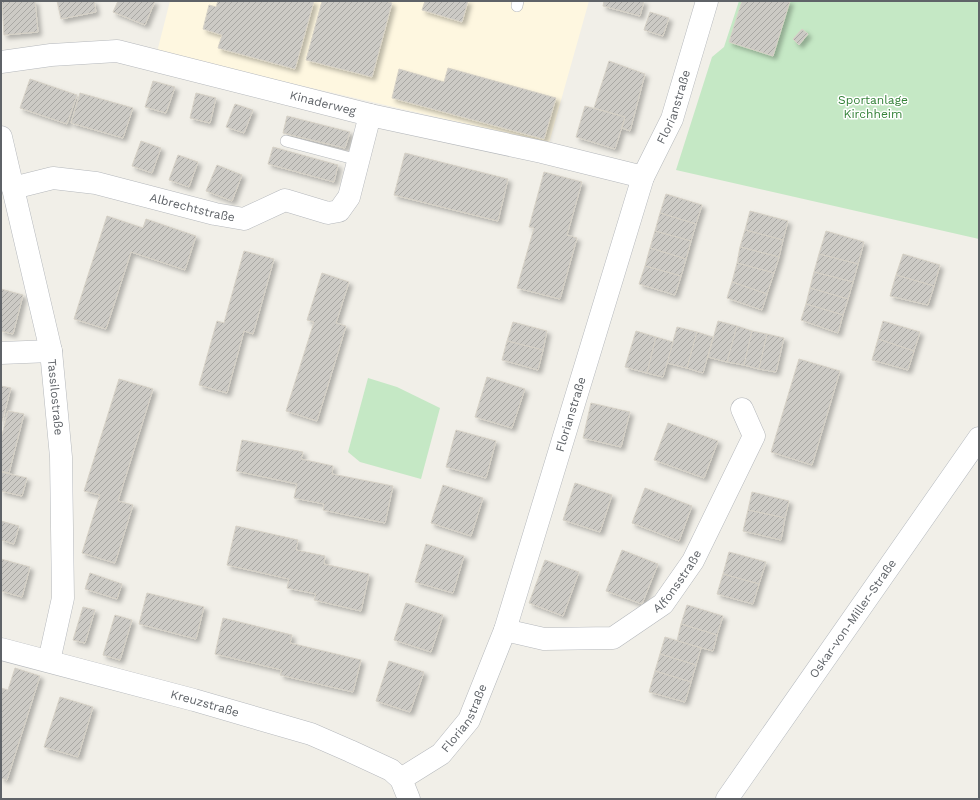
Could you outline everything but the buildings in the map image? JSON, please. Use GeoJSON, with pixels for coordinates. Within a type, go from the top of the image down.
{"type":"FeatureCollection","features":[{"type":"Feature","properties":{"kind":"street","name":"Florianstraße"},"geometry":{"type":"LineString","coordinates":[[401,778],[441,754],[469,720],[505,630],[643,177],[672,119],[707,1]]}},
{"type":"Feature","properties":{"kind":"street","name":"Kinaderweg"},"geometry":{"type":"LineString","coordinates":[[1,62],[51,55],[117,51],[370,115],[542,152],[643,177]]}},
{"type":"Feature","properties":{"kind":"street","name":"Albrechtstraße"},"geometry":{"type":"LineString","coordinates":[[13,188],[53,178],[96,184],[216,214],[244,219],[285,200],[328,213],[339,211],[349,197],[370,115]]}},
{"type":"Feature","properties":{"kind":"street","name":"Tassilostraße"},"geometry":{"type":"LineString","coordinates":[[1,137],[51,351],[61,457],[63,598],[49,661]]}},
{"type":"Feature","properties":{"kind":"street"},"geometry":{"type":"LineString","coordinates":[[1,353],[51,351]]}},
{"type":"Feature","properties":{"kind":"street","name":"Alfonsstraße"},"geometry":{"type":"LineString","coordinates":[[505,630],[544,639],[613,638],[663,604],[693,561],[754,436],[742,409]]}},
{"type":"Feature","properties":{"kind":"street","name":"Oskar-von-Miller-Straße"},"geometry":{"type":"LineString","coordinates":[[727,799],[979,438]]}},
{"type":"Feature","properties":{"kind":"street","name":"Kreuzstraße"},"geometry":{"type":"LineString","coordinates":[[1,649],[194,700],[311,734],[391,770],[401,778]]}},
{"type":"Feature","properties":{"kind":"street"},"geometry":{"type":"LineString","coordinates":[[401,778],[409,799]]}},
{"type":"Feature","properties":{"kind":"lane"},"geometry":{"type":"LineString","coordinates":[[286,141],[358,160]]}},
{"type":"Feature","properties":{"kind":"shaded area"},"geometry":{"type":"Polygon","coordinates":[[[170,1],[589,1],[549,143],[157,52],[170,1]]]}},
{"type":"Feature","properties":{"kind":"green space","name":"Sportanlage Kirchheim"},"geometry":{"type":"Polygon","coordinates":[[[739,1],[979,1],[979,239],[676,170],[712,57],[724,47],[739,1]]]}},
{"type":"Feature","properties":{"kind":"green space"},"geometry":{"type":"Polygon","coordinates":[[[368,378],[397,387],[440,408],[421,479],[360,462],[348,452],[368,378]]]}}]}
